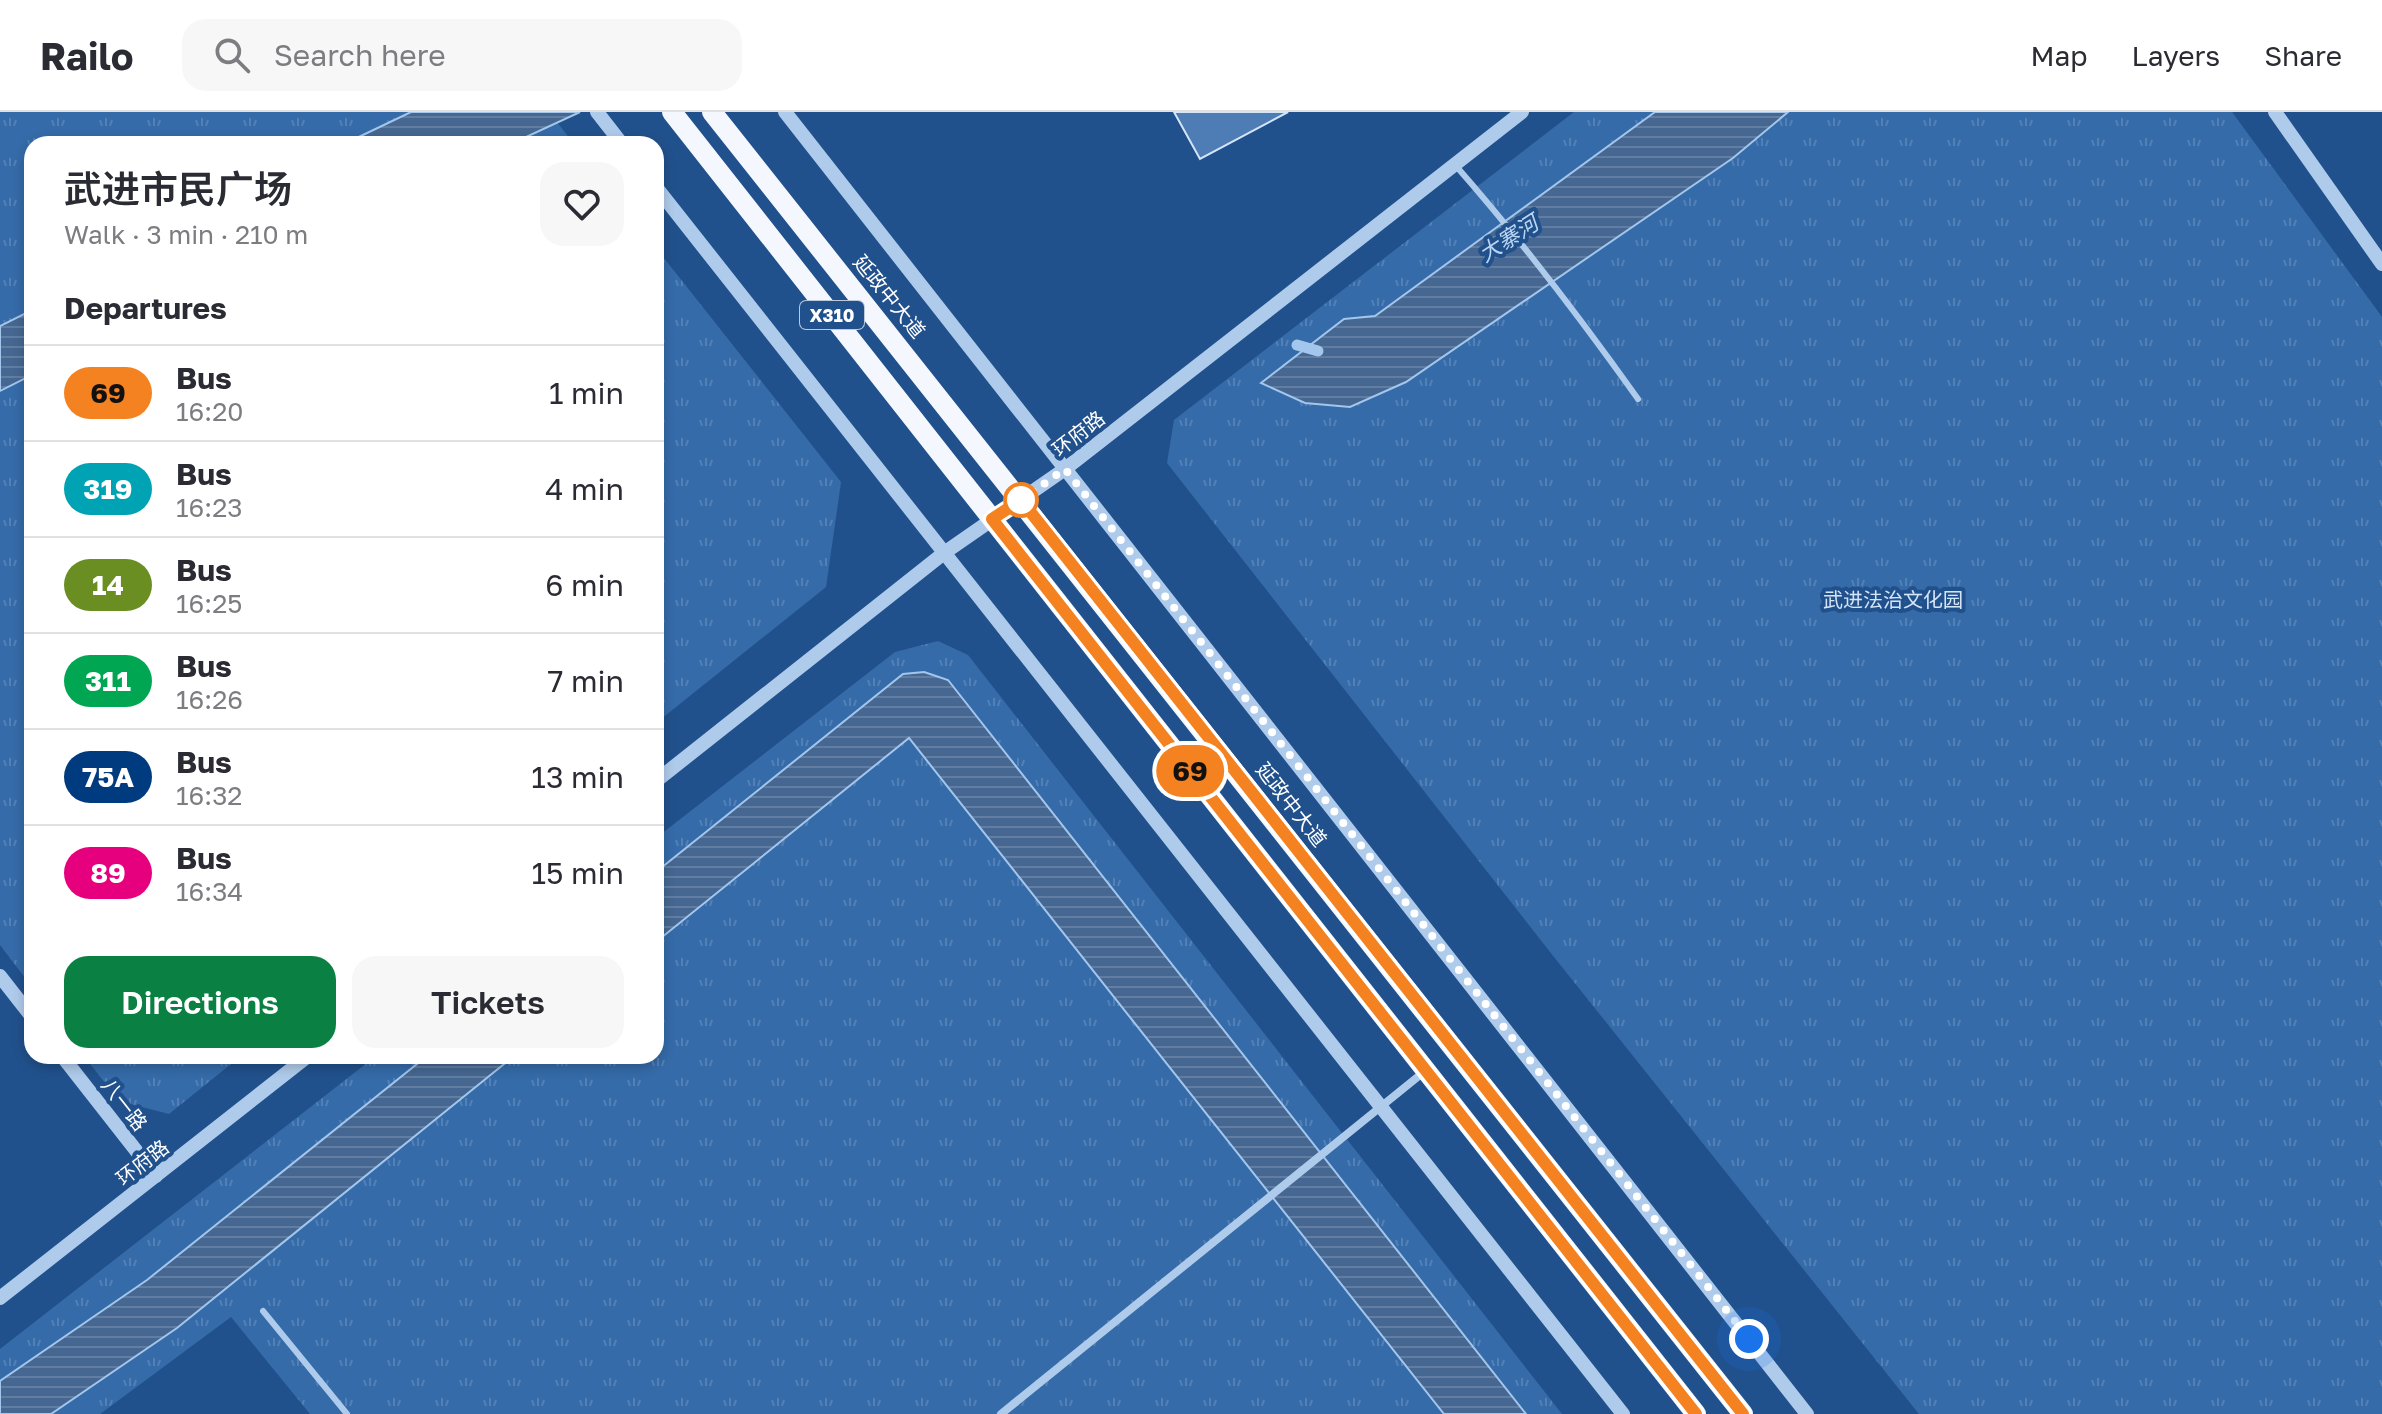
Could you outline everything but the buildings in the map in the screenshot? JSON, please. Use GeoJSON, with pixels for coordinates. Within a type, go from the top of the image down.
{"type":"FeatureCollection","features":[{"type":"Feature","properties":{"kind":"main road","name":"X310"},"geometry":{"type":"LineString","coordinates":[[672,112],[1696,1414]]}},
{"type":"Feature","properties":{"kind":"main road","name":"延政中大道"},"geometry":{"type":"LineString","coordinates":[[712,112],[1743,1414]]}},
{"type":"Feature","properties":{"kind":"street"},"geometry":{"type":"LineString","coordinates":[[785,112],[1807,1414]]}},
{"type":"Feature","properties":{"kind":"street","name":"环府路"},"geometry":{"type":"LineString","coordinates":[[664,775],[944,553],[1065,469],[1522,112]]}},
{"type":"Feature","properties":{"kind":"street"},"geometry":{"type":"LineString","coordinates":[[2275,112],[2382,264]]}},
{"type":"Feature","properties":{"kind":"street"},"geometry":{"type":"LineString","coordinates":[[601,118],[616,136]]}},
{"type":"Feature","properties":{"kind":"street"},"geometry":{"type":"LineString","coordinates":[[664,197],[1623,1414]]}},
{"type":"Feature","properties":{"kind":"street"},"geometry":{"type":"LineString","coordinates":[[0,976],[24,1007]]}},
{"type":"Feature","properties":{"kind":"street","name":"八一路"},"geometry":{"type":"LineString","coordinates":[[68,1064],[156,1176]]}},
{"type":"Feature","properties":{"kind":"street","name":"环府路"},"geometry":{"type":"LineString","coordinates":[[0,1298],[298,1064]]}},
{"type":"Feature","properties":{"kind":"street"},"geometry":{"type":"LineString","coordinates":[[1001,1414],[1426,1071]]}},
{"type":"Feature","properties":{"kind":"lane"},"geometry":{"type":"LineString","coordinates":[[1454,165],[1497,213],[1584,323],[1638,399]]}},
{"type":"Feature","properties":{"kind":"lane"},"geometry":{"type":"LineString","coordinates":[[263,1311],[347,1414]]}},
{"type":"Feature","properties":{"kind":"green space"},"geometry":{"type":"Polygon","coordinates":[[[0,112],[549,112],[568,136],[24,136],[24,976],[0,945],[0,112]]]}},
{"type":"Feature","properties":{"kind":"green space","name":"武进法治文化园"},"geometry":{"type":"Polygon","coordinates":[[[1574,112],[2232,112],[2382,317],[2382,1414],[1919,1414],[1554,957],[1167,463],[1174,420],[1574,112]]]}},
{"type":"Feature","properties":{"kind":"green space"},"geometry":{"type":"Polygon","coordinates":[[[664,258],[841,482],[826,587],[664,717],[664,258]]]}},
{"type":"Feature","properties":{"kind":"green space"},"geometry":{"type":"Polygon","coordinates":[[[938,641],[968,655],[1562,1414],[310,1414],[231,1317],[100,1414],[0,1414],[0,1349],[366,1064],[664,1064],[664,832],[895,652],[938,641]]]}},
{"type":"Feature","properties":{"kind":"green space"},"geometry":{"type":"Polygon","coordinates":[[[90,1064],[231,1064],[169,1114],[119,1101],[90,1064]]]}},
{"type":"Feature","properties":{"kind":"water"},"geometry":{"type":"Polygon","coordinates":[[[411,112],[580,112],[528,136],[361,136],[411,112]]]}},
{"type":"Feature","properties":{"kind":"water"},"geometry":{"type":"Polygon","coordinates":[[[1655,112],[1788,112],[1733,158],[1406,382],[1350,407],[1305,403],[1261,383],[1344,319],[1375,316],[1655,112]]]}},
{"type":"Feature","properties":{"kind":"water"},"geometry":{"type":"Polygon","coordinates":[[[24,314],[24,379],[0,391],[0,326],[24,314]]]}},
{"type":"Feature","properties":{"kind":"water"},"geometry":{"type":"Polygon","coordinates":[[[924,672],[948,680],[1526,1414],[1444,1414],[909,738],[664,936],[664,866],[903,674],[924,672]]]}},
{"type":"Feature","properties":{"kind":"water"},"geometry":{"type":"Polygon","coordinates":[[[417,1064],[504,1064],[177,1328],[51,1414],[0,1414],[0,1381],[147,1280],[417,1064]]]}},
{"type":"Feature","properties":{"kind":"waterway","name":"大寨河"},"geometry":{"type":"LineString","coordinates":[[1297,345],[1318,351]]}},
{"type":"Feature","properties":{"kind":"bus line","name":"69"},"geometry":{"type":"LineString","coordinates":[[1696,1414],[992,519],[1021,500],[1743,1414]]}},
{"type":"Feature","properties":{"kind":"route"},"geometry":{"type":"LineString","coordinates":[[1021,500],[1065,469],[1749,1339]]}}]}
